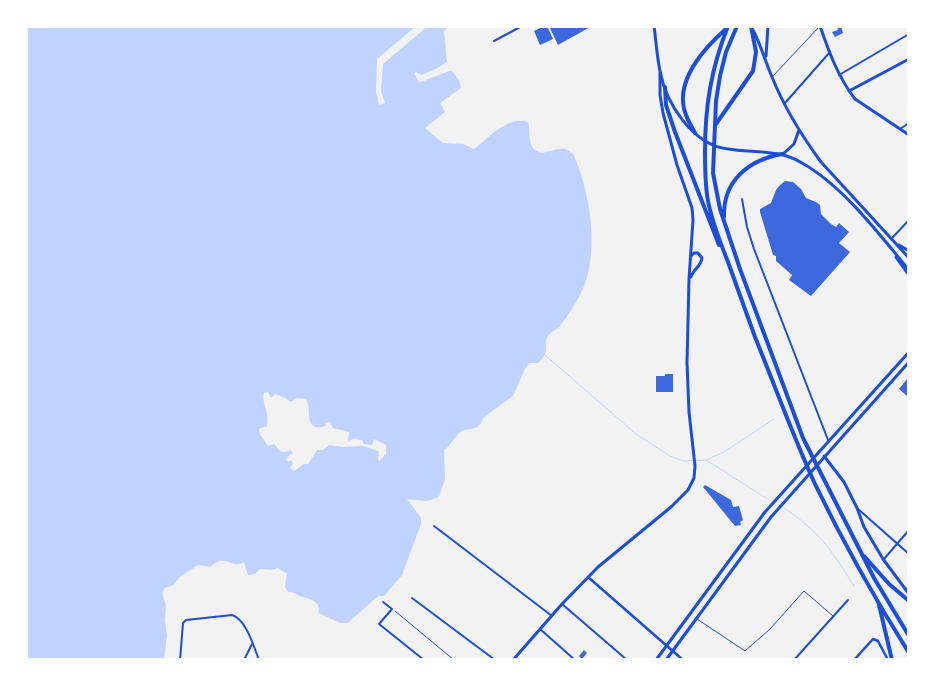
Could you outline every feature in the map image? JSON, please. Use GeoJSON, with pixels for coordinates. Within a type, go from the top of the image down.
{"type":"FeatureCollection","features":[{"type":"Feature","properties":{"kind":"highway"},"geometry":{"type":"LineString","coordinates":[[728,26],[712,74],[706,124],[705,176],[708,201],[715,229],[798,445],[815,484],[878,601],[909,653]]}},
{"type":"Feature","properties":{"kind":"highway"},"geometry":{"type":"LineString","coordinates":[[695,133],[683,106],[686,81],[704,51],[728,26]]}},
{"type":"Feature","properties":{"kind":"highway"},"geometry":{"type":"LineString","coordinates":[[714,126],[753,71],[756,52],[751,26]]}},
{"type":"Feature","properties":{"kind":"highway"},"geometry":{"type":"LineString","coordinates":[[736,27],[726,52],[716,101],[712,151],[716,193],[740,269],[803,438],[858,549],[909,636]]}},
{"type":"Feature","properties":{"kind":"highway"},"geometry":{"type":"LineString","coordinates":[[664,87],[666,105],[675,132],[715,238],[727,261]]}},
{"type":"Feature","properties":{"kind":"highway"},"geometry":{"type":"LineString","coordinates":[[724,221],[726,200],[734,179],[751,165],[763,159],[782,154]]}},
{"type":"Feature","properties":{"kind":"highway"},"geometry":{"type":"LineString","coordinates":[[858,549],[882,577],[909,601]]}},
{"type":"Feature","properties":{"kind":"highway"},"geometry":{"type":"LineString","coordinates":[[878,601],[892,660]]}},
{"type":"Feature","properties":{"kind":"main road"},"geometry":{"type":"LineString","coordinates":[[513,660],[588,577],[688,490],[694,478],[695,466],[687,385],[692,208],[677,165],[660,95],[660,73],[654,26]]}},
{"type":"Feature","properties":{"kind":"main road"},"geometry":{"type":"LineString","coordinates":[[751,26],[772,78],[799,130],[821,162],[892,238],[909,252]]}},
{"type":"Feature","properties":{"kind":"main road"},"geometry":{"type":"LineString","coordinates":[[766,62],[768,26]]}},
{"type":"Feature","properties":{"kind":"main road"},"geometry":{"type":"LineString","coordinates":[[820,26],[839,75],[849,91],[855,98],[909,135]]}},
{"type":"Feature","properties":{"kind":"main road"},"geometry":{"type":"LineString","coordinates":[[849,91],[909,59]]}},
{"type":"Feature","properties":{"kind":"main road"},"geometry":{"type":"LineString","coordinates":[[660,73],[664,87],[680,116],[706,142],[720,148],[782,154],[812,169],[869,222],[909,270]]}},
{"type":"Feature","properties":{"kind":"main road"},"geometry":{"type":"LineString","coordinates":[[782,154],[794,144],[799,130]]}},
{"type":"Feature","properties":{"kind":"main road"},"geometry":{"type":"LineString","coordinates":[[895,241],[908,258]]}},
{"type":"Feature","properties":{"kind":"main road"},"geometry":{"type":"LineString","coordinates":[[887,244],[909,274]]}},
{"type":"Feature","properties":{"kind":"main road"},"geometry":{"type":"LineString","coordinates":[[689,279],[692,273],[700,266],[702,258],[696,252],[690,256]]}},
{"type":"Feature","properties":{"kind":"main road"},"geometry":{"type":"LineString","coordinates":[[656,660],[765,512],[909,352]]}},
{"type":"Feature","properties":{"kind":"main road"},"geometry":{"type":"LineString","coordinates":[[666,660],[771,517],[909,362]]}},
{"type":"Feature","properties":{"kind":"main road"},"geometry":{"type":"LineString","coordinates":[[828,440],[831,448]]}},
{"type":"Feature","properties":{"kind":"main road"},"geometry":{"type":"LineString","coordinates":[[824,456],[844,482],[864,526],[883,559],[909,594]]}},
{"type":"Feature","properties":{"kind":"main road"},"geometry":{"type":"LineString","coordinates":[[696,619],[694,610],[698,601]]}},
{"type":"Feature","properties":{"kind":"street"},"geometry":{"type":"LineString","coordinates":[[494,41],[522,26]]}},
{"type":"Feature","properties":{"kind":"street"},"geometry":{"type":"LineString","coordinates":[[839,75],[909,34]]}},
{"type":"Feature","properties":{"kind":"street"},"geometry":{"type":"LineString","coordinates":[[785,103],[830,52]]}},
{"type":"Feature","properties":{"kind":"street"},"geometry":{"type":"LineString","coordinates":[[900,129],[909,123]]}},
{"type":"Feature","properties":{"kind":"street"},"geometry":{"type":"LineString","coordinates":[[742,199],[754,249],[828,440]]}},
{"type":"Feature","properties":{"kind":"street"},"geometry":{"type":"LineString","coordinates":[[892,238],[909,220]]}},
{"type":"Feature","properties":{"kind":"street"},"geometry":{"type":"LineString","coordinates":[[857,508],[909,554]]}},
{"type":"Feature","properties":{"kind":"street"},"geometry":{"type":"LineString","coordinates":[[434,526],[552,616]]}},
{"type":"Feature","properties":{"kind":"street"},"geometry":{"type":"LineString","coordinates":[[883,559],[909,530]]}},
{"type":"Feature","properties":{"kind":"street"},"geometry":{"type":"LineString","coordinates":[[588,577],[683,660]]}},
{"type":"Feature","properties":{"kind":"street"},"geometry":{"type":"LineString","coordinates":[[412,598],[496,660]]}},
{"type":"Feature","properties":{"kind":"street"},"geometry":{"type":"LineString","coordinates":[[794,660],[848,600]]}},
{"type":"Feature","properties":{"kind":"street"},"geometry":{"type":"LineString","coordinates":[[383,602],[392,609],[379,624],[424,660]]}},
{"type":"Feature","properties":{"kind":"street"},"geometry":{"type":"LineString","coordinates":[[562,604],[627,660]]}},
{"type":"Feature","properties":{"kind":"street"},"geometry":{"type":"LineString","coordinates":[[180,660],[182,626],[186,620],[235,615],[243,623],[259,660]]}},
{"type":"Feature","properties":{"kind":"street"},"geometry":{"type":"LineString","coordinates":[[540,629],[575,660]]}},
{"type":"Feature","properties":{"kind":"street"},"geometry":{"type":"LineString","coordinates":[[854,660],[873,638],[878,641],[888,660]]}},
{"type":"Feature","properties":{"kind":"street"},"geometry":{"type":"LineString","coordinates":[[244,660],[252,644]]}},
{"type":"Feature","properties":{"kind":"lane"},"geometry":{"type":"LineString","coordinates":[[772,78],[820,26]]}},
{"type":"Feature","properties":{"kind":"lane"},"geometry":{"type":"LineString","coordinates":[[696,619],[745,651],[770,629],[804,591],[834,616]]}},
{"type":"Feature","properties":{"kind":"path"},"geometry":{"type":"LineString","coordinates":[[392,609],[454,660]]}},
{"type":"Feature","properties":{"kind":"water"},"geometry":{"type":"Polygon","coordinates":[[[26,26],[416,26],[377,59],[376,92],[379,105],[385,103],[381,91],[383,64],[428,26],[449,26],[444,31],[447,62],[421,75],[416,72],[414,73],[419,82],[421,82],[452,71],[459,80],[461,88],[440,103],[445,112],[425,128],[443,143],[463,144],[474,149],[506,125],[521,121],[528,122],[532,146],[538,152],[543,153],[564,149],[574,156],[580,171],[589,207],[592,246],[586,282],[565,319],[546,339],[545,355],[538,363],[529,363],[513,396],[483,418],[478,426],[461,431],[444,450],[445,479],[439,497],[427,501],[407,499],[421,518],[421,524],[402,575],[384,596],[378,596],[348,623],[340,623],[319,613],[317,603],[312,600],[288,592],[285,587],[287,574],[278,568],[272,570],[260,569],[255,574],[248,575],[244,562],[235,564],[221,561],[210,567],[198,565],[180,577],[173,585],[165,588],[162,593],[166,606],[167,635],[164,660],[26,660],[26,26]],[[268,392],[264,393],[263,397],[268,421],[267,426],[259,429],[260,434],[268,446],[274,444],[280,451],[290,450],[293,453],[286,460],[288,462],[291,460],[293,464],[290,468],[294,471],[304,464],[308,464],[317,450],[323,450],[329,445],[343,447],[362,446],[379,451],[378,460],[380,461],[386,453],[386,445],[374,439],[372,445],[364,444],[362,440],[354,439],[348,441],[349,432],[333,428],[330,422],[325,423],[326,426],[314,426],[311,423],[306,399],[297,398],[291,402],[275,394],[271,398],[268,392]]]}},
{"type":"Feature","properties":{"kind":"building"},"geometry":{"type":"Polygon","coordinates":[[[547,26],[553,39],[540,45],[534,31],[547,26]]]}},
{"type":"Feature","properties":{"kind":"building"},"geometry":{"type":"Polygon","coordinates":[[[549,26],[592,26],[558,45],[549,26]]]}},
{"type":"Feature","properties":{"kind":"building"},"geometry":{"type":"Polygon","coordinates":[[[837,26],[841,26],[843,33],[835,37],[832,32],[838,30],[837,26]]]}},
{"type":"Feature","properties":{"kind":"building"},"geometry":{"type":"Polygon","coordinates":[[[785,181],[793,182],[801,189],[806,198],[820,205],[821,214],[831,224],[836,227],[839,223],[849,232],[839,243],[850,252],[811,296],[789,280],[792,275],[776,261],[776,256],[773,255],[760,212],[760,209],[771,203],[776,190],[785,181]]]}},
{"type":"Feature","properties":{"kind":"building"},"geometry":{"type":"Polygon","coordinates":[[[665,374],[673,374],[673,392],[656,392],[656,376],[665,376],[665,374]]]}},
{"type":"Feature","properties":{"kind":"building"},"geometry":{"type":"Polygon","coordinates":[[[907,379],[909,394],[907,396],[899,389],[907,379]]]}},
{"type":"Feature","properties":{"kind":"building"},"geometry":{"type":"Polygon","coordinates":[[[705,485],[731,500],[733,507],[739,506],[743,520],[740,522],[741,525],[735,526],[703,487],[705,485]]]}},
{"type":"Feature","properties":{"kind":"building"},"geometry":{"type":"Polygon","coordinates":[[[584,650],[587,653],[582,659],[579,656],[584,650]]]}},
{"type":"Feature","properties":{"kind":"waterway"},"geometry":{"type":"LineString","coordinates":[[545,355],[636,434],[670,456],[683,461],[706,460],[766,498]]}},
{"type":"Feature","properties":{"kind":"waterway"},"geometry":{"type":"LineString","coordinates":[[706,460],[724,452],[774,419]]}},
{"type":"Feature","properties":{"kind":"waterway"},"geometry":{"type":"LineString","coordinates":[[784,508],[806,524],[822,540],[854,586]]}}]}
